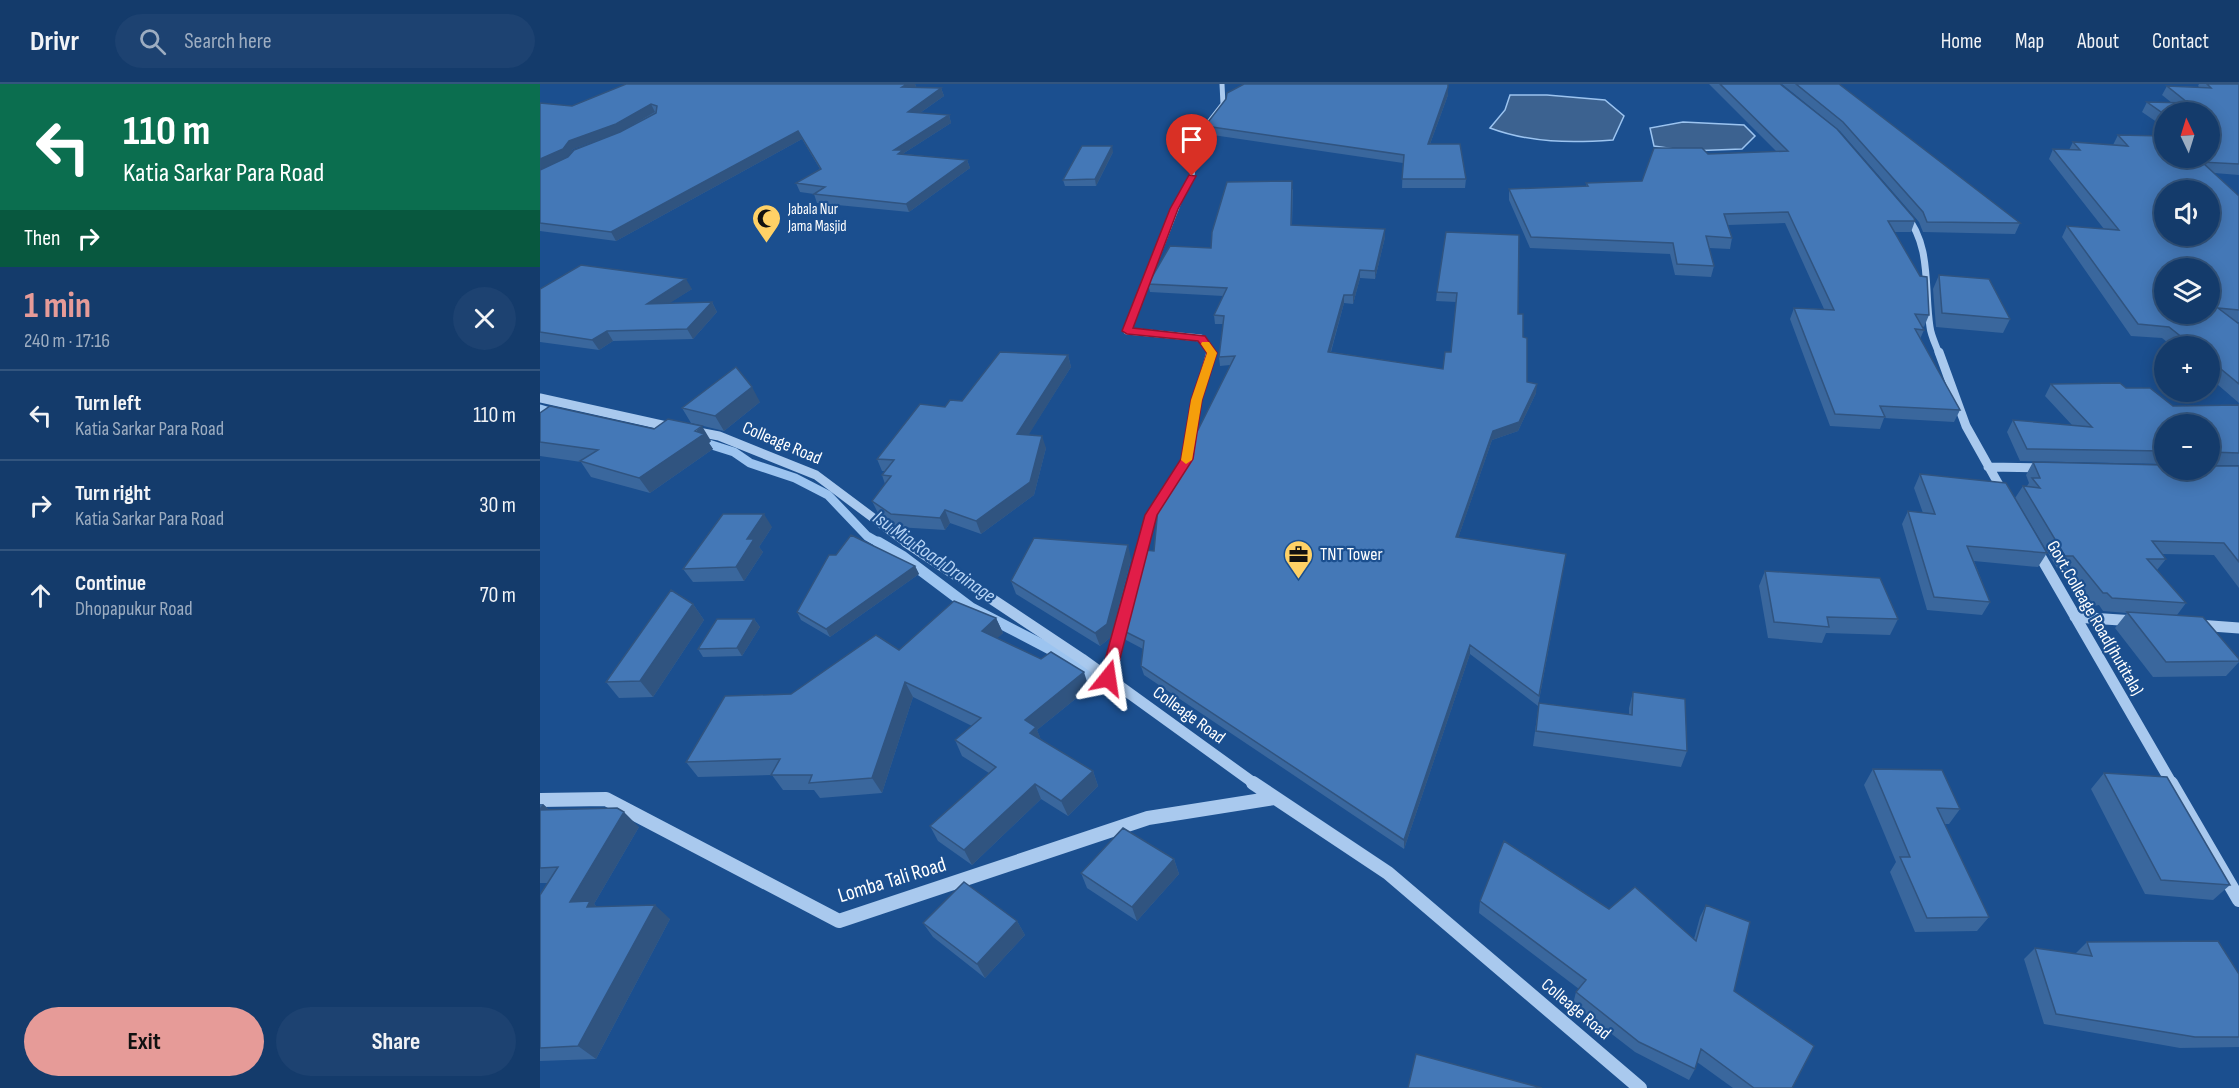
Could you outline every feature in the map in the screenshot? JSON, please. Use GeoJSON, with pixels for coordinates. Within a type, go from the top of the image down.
{"type":"FeatureCollection","features":[{"type":"Feature","properties":{"kind":"street"},"geometry":{"type":"LineString","coordinates":[[1108,678],[1151,515],[1187,459],[1197,400],[1212,353],[1201,338],[1127,331],[1174,209],[1192,176],[1198,136],[1223,104],[1222,84]]}},
{"type":"Feature","properties":{"kind":"street"},"geometry":{"type":"LineString","coordinates":[[1901,209],[1915,226],[1926,262],[1930,329],[1966,426],[2009,503]]}},
{"type":"Feature","properties":{"kind":"street","name":"Colleage Road"},"geometry":{"type":"LineString","coordinates":[[540,398],[719,436],[816,475],[904,541],[1108,678],[1274,798],[1388,873],[1630,1084]]}},
{"type":"Feature","properties":{"kind":"street"},"geometry":{"type":"LineString","coordinates":[[1988,467],[2048,468]]}},
{"type":"Feature","properties":{"kind":"street","name":"Govt.Colleage Road(jhutitala)"},"geometry":{"type":"LineString","coordinates":[[2027,534],[2239,900]]}},
{"type":"Feature","properties":{"kind":"street"},"geometry":{"type":"LineString","coordinates":[[2075,617],[2145,622]]}},
{"type":"Feature","properties":{"kind":"street"},"geometry":{"type":"LineString","coordinates":[[2180,624],[2239,628]]}},
{"type":"Feature","properties":{"kind":"street","name":"Lomba Tali Road"},"geometry":{"type":"LineString","coordinates":[[540,800],[606,799],[839,921],[1148,818],[1274,798]]}},
{"type":"Feature","properties":{"kind":"water"},"geometry":{"type":"Polygon","coordinates":[[[1510,95],[1547,95],[1605,100],[1624,116],[1613,140],[1582,142],[1520,137],[1490,128],[1505,110],[1510,95]]]}},
{"type":"Feature","properties":{"kind":"water"},"geometry":{"type":"Polygon","coordinates":[[[1683,122],[1744,125],[1755,136],[1742,149],[1688,151],[1654,146],[1650,128],[1683,122]]]}},
{"type":"Feature","properties":{"kind":"building"},"geometry":{"type":"Polygon","coordinates":[[[626,84],[907,84],[902,87],[941,88],[908,112],[949,115],[894,150],[903,150],[898,154],[967,160],[906,204],[814,194],[825,187],[796,183],[821,169],[798,131],[611,232],[540,223],[540,170],[568,157],[574,150],[620,132],[656,113],[657,106],[651,104],[616,124],[569,141],[563,149],[540,159],[540,103],[572,106],[626,84]]]}},
{"type":"Feature","properties":{"kind":"building"},"geometry":{"type":"Polygon","coordinates":[[[1244,84],[1448,84],[1428,144],[1460,144],[1466,179],[1402,179],[1404,155],[1205,126],[1226,99],[1227,93],[1244,84]]]}},
{"type":"Feature","properties":{"kind":"building"},"geometry":{"type":"Polygon","coordinates":[[[1720,84],[1780,84],[1837,129],[1914,218],[1915,221],[1888,221],[1920,276],[1927,277],[1929,315],[1915,314],[1924,330],[1915,329],[1960,410],[1880,406],[1885,417],[1835,414],[1794,308],[1834,310],[1788,212],[1724,214],[1732,238],[1706,236],[1714,266],[1677,264],[1673,243],[1531,237],[1509,189],[1642,181],[1654,148],[1702,148],[1708,154],[1788,151],[1720,84]]]}},
{"type":"Feature","properties":{"kind":"building"},"geometry":{"type":"Polygon","coordinates":[[[1796,84],[1839,84],[2020,223],[1927,222],[1923,212],[1843,122],[1796,84]]]}},
{"type":"Feature","properties":{"kind":"building"},"geometry":{"type":"Polygon","coordinates":[[[2207,84],[2239,84],[2239,164],[2220,163],[2220,102],[2187,102],[2167,86],[2211,88],[2207,84]]]}},
{"type":"Feature","properties":{"kind":"building"},"geometry":{"type":"Polygon","coordinates":[[[2118,135],[2154,136],[2154,168],[2209,168],[2239,196],[2239,310],[2220,308],[2220,258],[2154,258],[2154,324],[2220,324],[2220,310],[2239,324],[2239,384],[2220,368],[2220,336],[2180,336],[2169,327],[2138,324],[2067,226],[2119,230],[2053,149],[2080,150],[2073,142],[2128,146],[2118,135]]]}},
{"type":"Feature","properties":{"kind":"building"},"geometry":{"type":"Polygon","coordinates":[[[1082,146],[1112,146],[1095,179],[1063,180],[1082,146]]]}},
{"type":"Feature","properties":{"kind":"building","name":"TNT Tower"},"geometry":{"type":"Polygon","coordinates":[[[1292,181],[1291,225],[1385,229],[1375,271],[1360,270],[1353,295],[1344,295],[1328,352],[1443,369],[1445,352],[1451,352],[1457,293],[1437,292],[1446,232],[1519,235],[1518,314],[1523,314],[1523,337],[1527,338],[1527,382],[1537,384],[1519,422],[1493,431],[1456,537],[1566,554],[1539,696],[1470,645],[1404,840],[1141,666],[1144,641],[1124,631],[1145,550],[1154,551],[1158,508],[1191,453],[1195,436],[1235,356],[1219,357],[1224,316],[1214,315],[1227,288],[1148,284],[1170,246],[1211,248],[1212,232],[1227,182],[1292,181]]]}},
{"type":"Feature","properties":{"kind":"building"},"geometry":{"type":"Polygon","coordinates":[[[581,265],[686,279],[647,304],[712,302],[687,329],[607,331],[592,340],[540,332],[540,289],[581,265]]]}},
{"type":"Feature","properties":{"kind":"building"},"geometry":{"type":"Polygon","coordinates":[[[1939,275],[1989,279],[2010,319],[1942,313],[1939,275]]]}},
{"type":"Feature","properties":{"kind":"building"},"geometry":{"type":"Polygon","coordinates":[[[1000,352],[1068,355],[1017,434],[1042,436],[1030,482],[976,521],[945,510],[940,518],[891,514],[872,501],[891,476],[882,475],[894,460],[877,459],[920,404],[945,407],[950,400],[962,401],[1000,352]]]}},
{"type":"Feature","properties":{"kind":"building"},"geometry":{"type":"Polygon","coordinates":[[[736,367],[752,387],[715,416],[682,408],[736,367]]]}},
{"type":"Feature","properties":{"kind":"building"},"geometry":{"type":"Polygon","coordinates":[[[2120,383],[2126,388],[2150,388],[2154,391],[2154,402],[2168,402],[2173,406],[2239,405],[2239,453],[2220,452],[2220,414],[2154,414],[2154,451],[2027,449],[2013,420],[2092,427],[2051,384],[2120,383]]]}},
{"type":"Feature","properties":{"kind":"building"},"geometry":{"type":"Polygon","coordinates":[[[550,406],[654,429],[668,419],[702,426],[695,431],[704,434],[639,478],[580,461],[598,450],[540,442],[540,413],[550,406]]]}},
{"type":"Feature","properties":{"kind":"building"},"geometry":{"type":"Polygon","coordinates":[[[2033,462],[2154,465],[2154,480],[2220,480],[2220,466],[2239,466],[2239,562],[2224,543],[2152,541],[2166,559],[2147,559],[2186,603],[2112,598],[2107,593],[2103,593],[2073,556],[2065,556],[2023,486],[2040,488],[2032,478],[2040,478],[2033,462]]]}},
{"type":"Feature","properties":{"kind":"building"},"geometry":{"type":"Polygon","coordinates":[[[1920,474],[2006,483],[2047,553],[1967,546],[1990,602],[1934,597],[1908,511],[1935,514],[1920,474]]]}},
{"type":"Feature","properties":{"kind":"building"},"geometry":{"type":"Polygon","coordinates":[[[723,514],[764,514],[747,539],[754,539],[736,567],[683,569],[723,514]]]}},
{"type":"Feature","properties":{"kind":"building"},"geometry":{"type":"Polygon","coordinates":[[[851,535],[915,566],[826,629],[797,612],[829,555],[836,555],[851,535]]]}},
{"type":"Feature","properties":{"kind":"building"},"geometry":{"type":"Polygon","coordinates":[[[1034,538],[1128,545],[1107,624],[1095,633],[1011,581],[1034,538]]]}},
{"type":"Feature","properties":{"kind":"building"},"geometry":{"type":"Polygon","coordinates":[[[1765,571],[1880,578],[1898,619],[1827,617],[1829,627],[1774,622],[1765,571]]]}},
{"type":"Feature","properties":{"kind":"building"},"geometry":{"type":"Polygon","coordinates":[[[671,590],[693,604],[640,681],[606,682],[671,590]]]}},
{"type":"Feature","properties":{"kind":"building"},"geometry":{"type":"Polygon","coordinates":[[[954,601],[996,618],[982,631],[1041,659],[1051,652],[1084,672],[1025,720],[1036,727],[1030,733],[1093,771],[1061,801],[1035,784],[964,850],[930,826],[996,767],[955,740],[981,718],[905,682],[872,778],[809,783],[812,775],[771,775],[780,759],[686,762],[725,696],[791,694],[876,635],[899,650],[954,601]]]}},
{"type":"Feature","properties":{"kind":"building"},"geometry":{"type":"Polygon","coordinates":[[[2127,612],[2203,617],[2239,661],[2166,662],[2127,612]]]}},
{"type":"Feature","properties":{"kind":"building"},"geometry":{"type":"Polygon","coordinates":[[[717,619],[754,619],[737,648],[698,649],[717,619]]]}},
{"type":"Feature","properties":{"kind":"building"},"geometry":{"type":"Polygon","coordinates":[[[1633,692],[1685,699],[1687,751],[1536,731],[1539,703],[1632,715],[1633,692]]]}},
{"type":"Feature","properties":{"kind":"building"},"geometry":{"type":"Polygon","coordinates":[[[1873,769],[1942,770],[1960,809],[1937,808],[1989,917],[1927,918],[1900,857],[1910,857],[1873,769]]]}},
{"type":"Feature","properties":{"kind":"building"},"geometry":{"type":"Polygon","coordinates":[[[2104,773],[2167,777],[2230,885],[2161,880],[2104,773]]]}},
{"type":"Feature","properties":{"kind":"building"},"geometry":{"type":"Polygon","coordinates":[[[617,808],[624,812],[570,902],[590,901],[587,907],[655,905],[578,1046],[540,1048],[540,895],[558,867],[540,868],[540,810],[617,808]]]}},
{"type":"Feature","properties":{"kind":"building"},"geometry":{"type":"Polygon","coordinates":[[[1123,828],[1174,859],[1132,907],[1081,873],[1123,828]]]}},
{"type":"Feature","properties":{"kind":"building"},"geometry":{"type":"Polygon","coordinates":[[[1504,841],[1609,909],[1635,887],[1696,941],[1706,905],[1750,922],[1734,991],[1814,1046],[1792,1088],[1754,1088],[1701,1049],[1695,1069],[1639,1042],[1576,992],[1586,980],[1480,901],[1504,841]]]}},
{"type":"Feature","properties":{"kind":"building"},"geometry":{"type":"Polygon","coordinates":[[[964,882],[1017,921],[977,964],[923,923],[964,882]]]}},
{"type":"Feature","properties":{"kind":"building"},"geometry":{"type":"Polygon","coordinates":[[[2218,941],[2239,974],[2239,1037],[2195,1037],[2056,1014],[2035,948],[2092,956],[2087,942],[2218,941]]]}},
{"type":"Feature","properties":{"kind":"building"},"geometry":{"type":"Polygon","coordinates":[[[1416,1054],[1542,1088],[1408,1088],[1416,1054]]]}},
{"type":"Feature","properties":{"kind":"waterway","name":"Isu Mia Road Drainage"},"geometry":{"type":"LineString","coordinates":[[540,409],[557,414]]}},
{"type":"Feature","properties":{"kind":"waterway","name":"Isu Mia Road Drainage"},"geometry":{"type":"LineString","coordinates":[[696,440],[734,452],[750,463],[795,478],[828,495],[867,536],[881,544]]}},
{"type":"Feature","properties":{"kind":"waterway","name":"Isu Mia Road Drainage"},"geometry":{"type":"LineString","coordinates":[[878,542],[902,556],[971,608],[1052,650],[1100,683]]}},
{"type":"Feature","properties":{"kind":"slow traffic"},"geometry":{"type":"LineString","coordinates":[[1186,460],[1197,400],[1212,353],[1206,344]]}},
{"type":"Feature","properties":{"kind":"place","name":"Jabala Nur Jama Masjid"},"geometry":{"type":"Point","coordinates":[767,244]}},
{"type":"Feature","properties":{"kind":"place","name":"TNT Tower"},"geometry":{"type":"Point","coordinates":[1299,580]}},
{"type":"Feature","properties":{"kind":"route"},"geometry":{"type":"LineString","coordinates":[[1108,678],[1151,515],[1187,459],[1197,400],[1212,353],[1201,338],[1127,331],[1174,209],[1192,176]]}}]}
